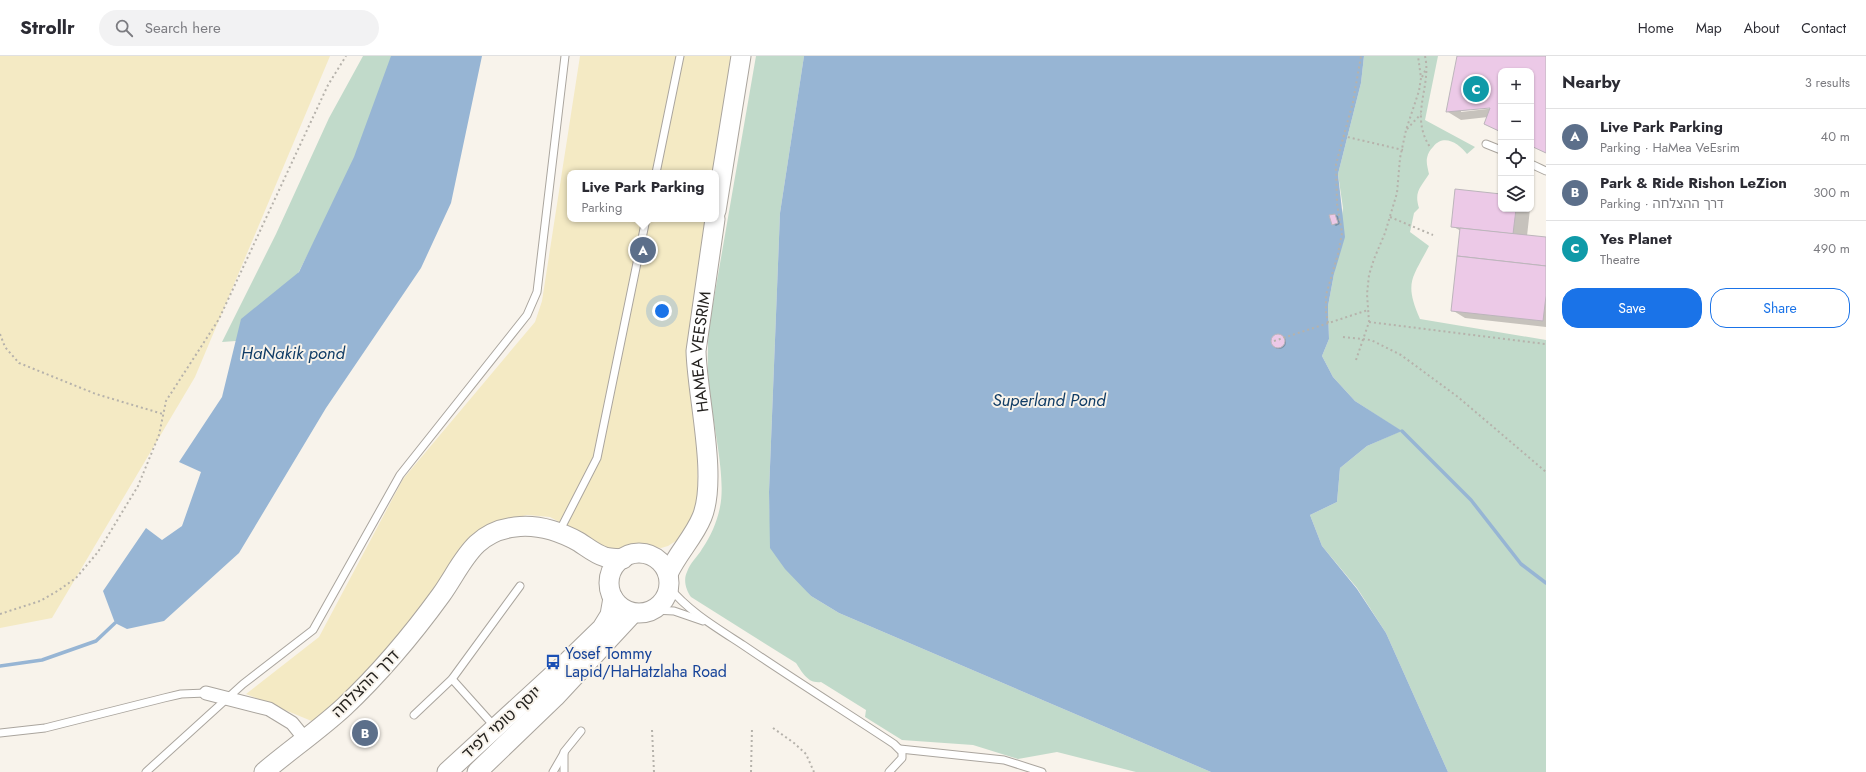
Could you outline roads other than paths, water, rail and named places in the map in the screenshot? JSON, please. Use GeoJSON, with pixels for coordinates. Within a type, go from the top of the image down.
{"type":"FeatureCollection","features":[{"type":"Feature","properties":{"kind":"street"},"geometry":{"type":"LineString","coordinates":[[719,192],[741,56]]}},
{"type":"Feature","properties":{"kind":"street","name":"HAMEA VEESRIM"},"geometry":{"type":"LineString","coordinates":[[669,580],[695,531],[706,503],[707,470],[696,373],[696,351],[698,326],[715,222]]}},
{"type":"Feature","properties":{"kind":"street","name":"דרך ההצלחה"},"geometry":{"type":"LineString","coordinates":[[272,768],[343,707],[373,678],[403,645],[452,579],[466,554],[488,535],[514,527],[526,526],[545,528],[559,532],[605,557],[623,559]]}},
{"type":"Feature","properties":{"kind":"street"},"geometry":{"type":"LineString","coordinates":[[651,556],[666,552],[695,531]]}},
{"type":"Feature","properties":{"kind":"street","name":"דרך ההצלחה"},"geometry":{"type":"LineString","coordinates":[[452,579],[474,559],[496,545],[507,541],[525,539],[542,540],[571,550],[586,558],[602,574],[612,591]]}},
{"type":"Feature","properties":{"kind":"street"},"geometry":{"type":"LineString","coordinates":[[632,554],[651,556],[658,560],[669,580],[667,596],[661,604],[653,610],[643,613],[633,613],[622,608],[612,591],[613,570],[623,559],[632,554]]}},
{"type":"Feature","properties":{"kind":"street","name":"יוסף טומי לפיד"},"geometry":{"type":"LineString","coordinates":[[447,772],[602,628],[610,615],[612,591]]}},
{"type":"Feature","properties":{"kind":"street","name":"יוסף טומי לפיד"},"geometry":{"type":"LineString","coordinates":[[484,769],[555,697],[633,613]]}},
{"type":"Feature","properties":{"kind":"street"},"geometry":{"type":"LineString","coordinates":[[206,693],[269,709],[284,716],[292,722],[305,739]]}},
{"type":"Feature","properties":{"kind":"lane"},"geometry":{"type":"LineString","coordinates":[[146,772],[229,698],[313,630],[400,475],[527,315],[537,292],[565,56]]}},
{"type":"Feature","properties":{"kind":"lane"},"geometry":{"type":"LineString","coordinates":[[657,170],[680,56]]}},
{"type":"Feature","properties":{"kind":"lane"},"geometry":{"type":"LineString","coordinates":[[1486,144],[1498,149]]}},
{"type":"Feature","properties":{"kind":"lane"},"geometry":{"type":"LineString","coordinates":[[1534,165],[1546,171]]}},
{"type":"Feature","properties":{"kind":"lane"},"geometry":{"type":"LineString","coordinates":[[559,532],[597,458],[645,222]]}},
{"type":"Feature","properties":{"kind":"lane"},"geometry":{"type":"LineString","coordinates":[[669,580],[678,598],[709,622],[807,689],[900,749],[1004,760],[1042,772]]}},
{"type":"Feature","properties":{"kind":"lane"},"geometry":{"type":"LineString","coordinates":[[414,715],[452,679],[520,586]]}},
{"type":"Feature","properties":{"kind":"lane"},"geometry":{"type":"LineString","coordinates":[[653,610],[674,611],[709,622]]}},
{"type":"Feature","properties":{"kind":"lane"},"geometry":{"type":"LineString","coordinates":[[452,679],[495,728]]}},
{"type":"Feature","properties":{"kind":"lane"},"geometry":{"type":"LineString","coordinates":[[0,733],[45,728],[164,698],[206,693]]}},
{"type":"Feature","properties":{"kind":"lane"},"geometry":{"type":"LineString","coordinates":[[553,772],[564,752],[580,731]]}},
{"type":"Feature","properties":{"kind":"lane"},"geometry":{"type":"LineString","coordinates":[[889,772],[902,758],[900,749]]}},
{"type":"Feature","properties":{"kind":"lane"},"geometry":{"type":"LineString","coordinates":[[564,752],[564,772]]}},
{"type":"Feature","properties":{"kind":"water","name":"HaNakik pond"},"geometry":{"type":"Polygon","coordinates":[[[391,56],[482,56],[451,203],[421,268],[326,408],[239,553],[164,621],[127,629],[115,623],[103,591],[146,528],[162,540],[182,526],[201,472],[179,462],[222,397],[241,319],[299,272],[354,157],[391,56]]]}},
{"type":"Feature","properties":{"kind":"water","name":"Superland Pond"},"geometry":{"type":"Polygon","coordinates":[[[804,56],[1364,56],[1361,83],[1338,174],[1345,237],[1334,274],[1328,306],[1329,339],[1322,356],[1333,377],[1355,401],[1402,431],[1367,446],[1340,468],[1337,502],[1310,515],[1322,546],[1357,589],[1386,633],[1448,772],[1211,772],[839,613],[811,596],[785,569],[770,548],[769,492],[780,213],[804,56]]]}},
{"type":"Feature","properties":{"kind":"waterway"},"geometry":{"type":"LineString","coordinates":[[1402,431],[1471,500],[1521,564],[1546,583]]}},
{"type":"Feature","properties":{"kind":"waterway"},"geometry":{"type":"LineString","coordinates":[[0,666],[42,660],[96,641],[115,623]]}},
{"type":"Feature","properties":{"kind":"place","name":"Yes Planet"},"geometry":{"type":"Point","coordinates":[1476,89]}},
{"type":"Feature","properties":{"kind":"place","name":"Live Park Parking"},"geometry":{"type":"Point","coordinates":[643,250]}},
{"type":"Feature","properties":{"kind":"place","name":"Yosef Tommy Lapid/HaHatzlaha Road"},"geometry":{"type":"Point","coordinates":[553,662]}},
{"type":"Feature","properties":{"kind":"place","name":"Park & Ride Rishon LeZion"},"geometry":{"type":"Point","coordinates":[365,733]}}]}
